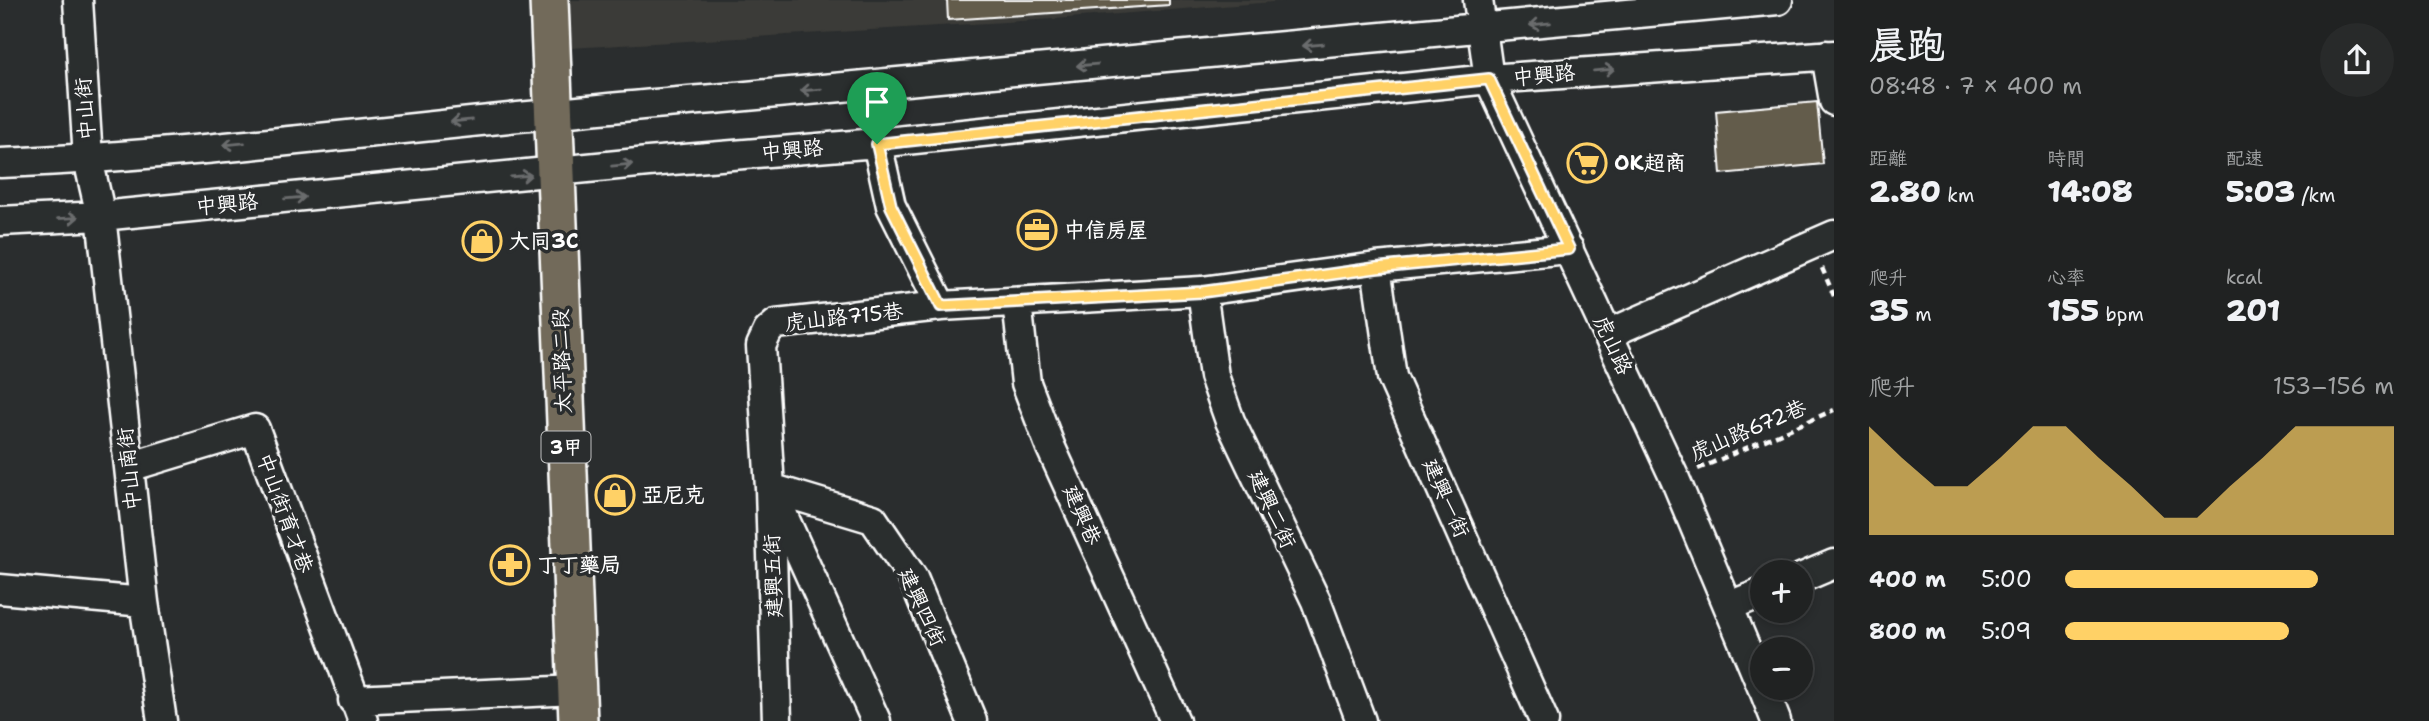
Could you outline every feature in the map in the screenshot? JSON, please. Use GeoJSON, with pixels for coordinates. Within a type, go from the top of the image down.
{"type":"FeatureCollection","features":[{"type":"Feature","properties":{"kind":"main road","name":"太平路二段"},"geometry":{"type":"LineString","coordinates":[[549,0],[577,706]]}},
{"type":"Feature","properties":{"kind":"street","name":"中山街"},"geometry":{"type":"LineString","coordinates":[[78,0],[88,159],[101,216]]}},
{"type":"Feature","properties":{"kind":"street","name":"虎山路"},"geometry":{"type":"LineString","coordinates":[[1478,0],[1489,79],[1675,480],[1750,658]]}},
{"type":"Feature","properties":{"kind":"street"},"geometry":{"type":"LineString","coordinates":[[0,163],[88,159],[553,111],[1482,29],[1778,0]]}},
{"type":"Feature","properties":{"kind":"street"},"geometry":{"type":"LineString","coordinates":[[1830,55],[1834,101]]}},
{"type":"Feature","properties":{"kind":"street","name":"中興路"},"geometry":{"type":"LineString","coordinates":[[0,221],[101,216],[877,144],[1489,79],[1830,55]]}},
{"type":"Feature","properties":{"kind":"street"},"geometry":{"type":"LineString","coordinates":[[877,144],[891,206],[941,306]]}},
{"type":"Feature","properties":{"kind":"street","name":"中山南街"},"geometry":{"type":"LineString","coordinates":[[101,216],[144,602],[162,721]]}},
{"type":"Feature","properties":{"kind":"street"},"geometry":{"type":"LineString","coordinates":[[1608,334],[1834,235]]}},
{"type":"Feature","properties":{"kind":"street","name":"虎山路715巷"},"geometry":{"type":"LineString","coordinates":[[766,432],[761,346],[768,331],[776,324],[941,306],[1202,292],[1376,268],[1569,249]]}},
{"type":"Feature","properties":{"kind":"street","name":"建興一街"},"geometry":{"type":"LineString","coordinates":[[1376,268],[1392,377],[1544,721]]}},
{"type":"Feature","properties":{"kind":"street","name":"建興二街"},"geometry":{"type":"LineString","coordinates":[[1202,292],[1214,376],[1230,421],[1316,601],[1361,721]]}},
{"type":"Feature","properties":{"kind":"street","name":"建興巷"},"geometry":{"type":"LineString","coordinates":[[1017,302],[1026,383],[1051,448],[1175,721]]}},
{"type":"Feature","properties":{"kind":"street","name":"中山街育才巷"},"geometry":{"type":"LineString","coordinates":[[129,467],[255,429],[358,710]]}},
{"type":"Feature","properties":{"kind":"street","name":"建興五街"},"geometry":{"type":"LineString","coordinates":[[766,432],[777,721]]}},
{"type":"Feature","properties":{"kind":"street"},"geometry":{"type":"LineString","coordinates":[[770,488],[876,721]]}},
{"type":"Feature","properties":{"kind":"street","name":"建興四街"},"geometry":{"type":"LineString","coordinates":[[770,488],[873,519],[912,578],[972,721]]}},
{"type":"Feature","properties":{"kind":"street"},"geometry":{"type":"LineString","coordinates":[[1813,573],[1834,564]]}},
{"type":"Feature","properties":{"kind":"street"},"geometry":{"type":"LineString","coordinates":[[0,589],[144,602]]}},
{"type":"Feature","properties":{"kind":"street"},"geometry":{"type":"LineString","coordinates":[[1729,606],[1750,598]]}},
{"type":"Feature","properties":{"kind":"street","name":"虎山路"},"geometry":{"type":"LineString","coordinates":[[1767,700],[1776,721]]}},
{"type":"Feature","properties":{"kind":"street"},"geometry":{"type":"LineString","coordinates":[[358,710],[577,706]]}},
{"type":"Feature","properties":{"kind":"path"},"geometry":{"type":"LineString","coordinates":[[1818,260],[1834,296]]}},
{"type":"Feature","properties":{"kind":"path","name":"虎山路672巷"},"geometry":{"type":"LineString","coordinates":[[1675,480],[1834,410]]}},
{"type":"Feature","properties":{"kind":"shaded area"},"geometry":{"type":"Polygon","coordinates":[[[569,0],[1298,0],[1054,19],[570,48],[569,0]]]}},
{"type":"Feature","properties":{"kind":"building"},"geometry":{"type":"Polygon","coordinates":[[[947,0],[1169,0],[1169,5],[948,20],[947,0]]]}},
{"type":"Feature","properties":{"kind":"building"},"geometry":{"type":"Polygon","coordinates":[[[1817,102],[1823,164],[1721,174],[1716,111],[1817,102]]]}},
{"type":"Feature","properties":{"kind":"place","name":"OK超商"},"geometry":{"type":"Point","coordinates":[1587,163]}},
{"type":"Feature","properties":{"kind":"place","name":"中信房屋"},"geometry":{"type":"Point","coordinates":[1037,230]}},
{"type":"Feature","properties":{"kind":"place","name":"大同3C"},"geometry":{"type":"Point","coordinates":[482,241]}},
{"type":"Feature","properties":{"kind":"place","name":"亞尼克"},"geometry":{"type":"Point","coordinates":[615,495]}},
{"type":"Feature","properties":{"kind":"place","name":"丁丁藥局"},"geometry":{"type":"Point","coordinates":[510,565]}},
{"type":"Feature","properties":{"kind":"route"},"geometry":{"type":"LineString","coordinates":[[1489,79],[1569,249],[1376,268],[1202,292],[941,306],[891,206],[877,144],[1489,79]]}}]}
